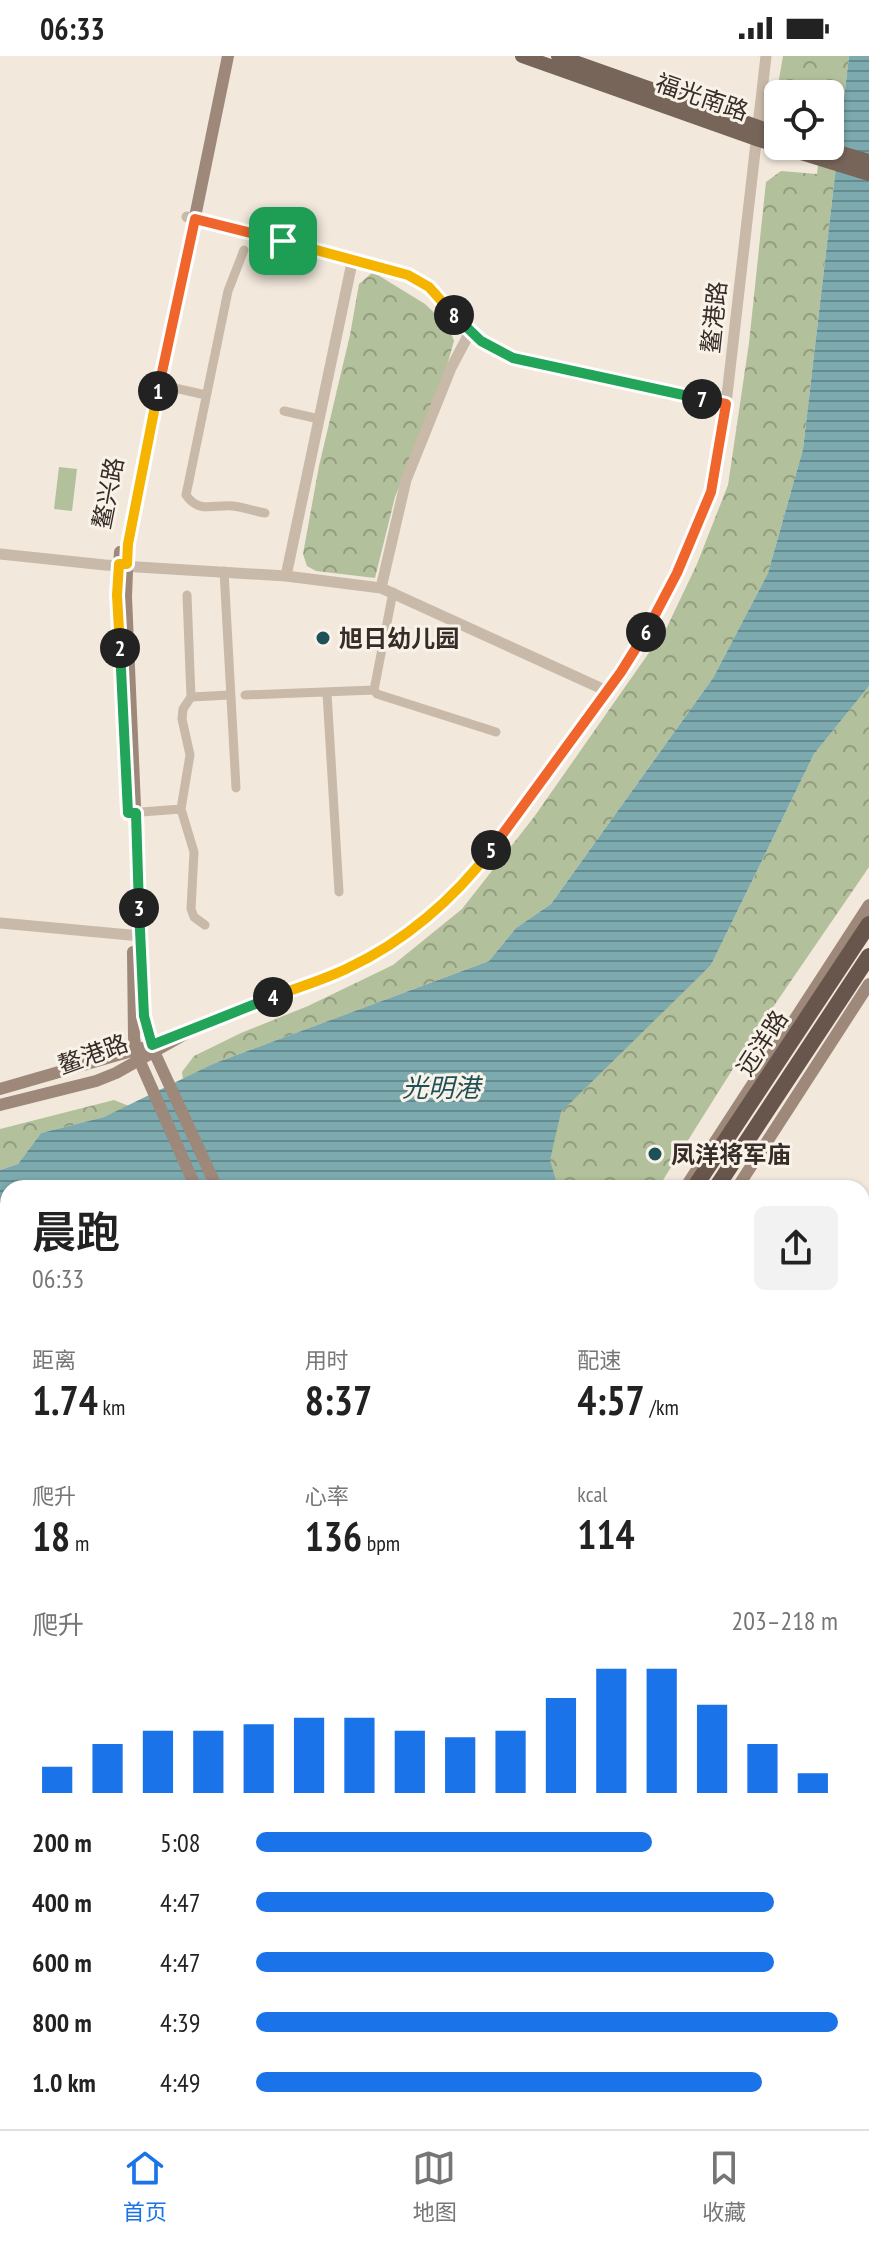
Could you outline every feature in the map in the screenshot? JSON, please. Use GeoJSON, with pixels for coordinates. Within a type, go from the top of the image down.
{"type":"FeatureCollection","features":[{"type":"Feature","properties":{"kind":"highway","name":"远洋路"},"geometry":{"type":"LineString","coordinates":[[699,1180],[869,924]]}},
{"type":"Feature","properties":{"kind":"highway","name":"远洋路"},"geometry":{"type":"LineString","coordinates":[[721,1180],[869,956]]}},
{"type":"Feature","properties":{"kind":"main road","name":"鳌兴路"},"geometry":{"type":"LineString","coordinates":[[191,218],[220,56]]}},
{"type":"Feature","properties":{"kind":"main road","name":"鳌兴路"},"geometry":{"type":"LineString","coordinates":[[139,995],[132,813],[117,595],[123,564],[120,545],[228,56]]}},
{"type":"Feature","properties":{"kind":"main road","name":"福光南路"},"geometry":{"type":"LineString","coordinates":[[522,56],[764,135]]}},
{"type":"Feature","properties":{"kind":"main road","name":"福光南路"},"geometry":{"type":"LineString","coordinates":[[558,56],[764,133]]}},
{"type":"Feature","properties":{"kind":"main road","name":"福光南路"},"geometry":{"type":"LineString","coordinates":[[844,156],[869,161]]}},
{"type":"Feature","properties":{"kind":"main road","name":"福光南路"},"geometry":{"type":"LineString","coordinates":[[838,160],[869,174]]}},
{"type":"Feature","properties":{"kind":"main road"},"geometry":{"type":"LineString","coordinates":[[690,1180],[869,905]]}},
{"type":"Feature","properties":{"kind":"main road"},"geometry":{"type":"LineString","coordinates":[[742,1180],[869,984]]}},
{"type":"Feature","properties":{"kind":"main road"},"geometry":{"type":"LineString","coordinates":[[139,995],[153,1049],[213,1180]]}},
{"type":"Feature","properties":{"kind":"main road"},"geometry":{"type":"LineString","coordinates":[[139,995],[138,1056],[192,1180]]}},
{"type":"Feature","properties":{"kind":"main road","name":"鳌港路"},"geometry":{"type":"LineString","coordinates":[[0,1105],[96,1081],[194,1029]]}},
{"type":"Feature","properties":{"kind":"main road","name":"鳌港路"},"geometry":{"type":"LineString","coordinates":[[0,1089],[138,1056]]}},
{"type":"Feature","properties":{"kind":"street","name":"鳌港路"},"geometry":{"type":"LineString","coordinates":[[194,1029],[349,968],[394,942],[427,917],[484,860],[607,691],[655,615],[693,538],[713,482],[726,404],[766,56]]}},
{"type":"Feature","properties":{"kind":"street"},"geometry":{"type":"LineString","coordinates":[[191,218],[397,271],[424,283],[470,332],[498,352],[520,360],[726,404]]}},
{"type":"Feature","properties":{"kind":"street"},"geometry":{"type":"LineString","coordinates":[[244,250],[228,291],[186,495],[193,503],[203,507],[229,505],[265,513]]}},
{"type":"Feature","properties":{"kind":"street"},"geometry":{"type":"LineString","coordinates":[[286,576],[353,258]]}},
{"type":"Feature","properties":{"kind":"street"},"geometry":{"type":"LineString","coordinates":[[470,332],[455,358],[406,480],[374,690],[377,694],[496,732]]}},
{"type":"Feature","properties":{"kind":"street"},"geometry":{"type":"LineString","coordinates":[[156,384],[206,395]]}},
{"type":"Feature","properties":{"kind":"street"},"geometry":{"type":"LineString","coordinates":[[284,411],[319,419]]}},
{"type":"Feature","properties":{"kind":"street"},"geometry":{"type":"LineString","coordinates":[[0,554],[286,576],[387,590],[607,691]]}},
{"type":"Feature","properties":{"kind":"street"},"geometry":{"type":"LineString","coordinates":[[224,571],[236,788]]}},
{"type":"Feature","properties":{"kind":"street"},"geometry":{"type":"LineString","coordinates":[[187,595],[191,697],[183,709],[182,719],[190,755],[181,809],[194,852],[191,909],[194,917],[205,925]]}},
{"type":"Feature","properties":{"kind":"street"},"geometry":{"type":"LineString","coordinates":[[245,695],[374,690]]}},
{"type":"Feature","properties":{"kind":"street"},"geometry":{"type":"LineString","coordinates":[[327,693],[339,892]]}},
{"type":"Feature","properties":{"kind":"street"},"geometry":{"type":"LineString","coordinates":[[191,697],[230,695]]}},
{"type":"Feature","properties":{"kind":"street"},"geometry":{"type":"LineString","coordinates":[[132,813],[181,809]]}},
{"type":"Feature","properties":{"kind":"street"},"geometry":{"type":"LineString","coordinates":[[0,923],[136,937]]}},
{"type":"Feature","properties":{"kind":"green space"},"geometry":{"type":"Polygon","coordinates":[[[783,56],[849,56],[844,99],[844,80],[779,80],[783,56]]]}},
{"type":"Feature","properties":{"kind":"green space"},"geometry":{"type":"Polygon","coordinates":[[[818,160],[837,160],[803,449],[768,573],[713,678],[551,904],[516,928],[489,961],[215,1063],[183,1080],[182,1072],[194,1056],[393,965],[462,909],[534,817],[667,627],[697,564],[728,485],[749,343],[766,182],[781,171],[817,174],[818,160]]]}},
{"type":"Feature","properties":{"kind":"green space"},"geometry":{"type":"Polygon","coordinates":[[[373,272],[425,304],[449,327],[454,341],[445,372],[395,497],[375,578],[316,571],[307,566],[303,554],[359,284],[373,272]]]}},
{"type":"Feature","properties":{"kind":"green space"},"geometry":{"type":"Polygon","coordinates":[[[59,467],[77,469],[72,511],[54,509],[59,467]]]}},
{"type":"Feature","properties":{"kind":"green space"},"geometry":{"type":"Polygon","coordinates":[[[869,686],[869,867],[758,1029],[663,1180],[493,1180],[711,965],[814,754],[869,686]]]}},
{"type":"Feature","properties":{"kind":"green space"},"geometry":{"type":"Polygon","coordinates":[[[114,1100],[129,1106],[104,1117],[41,1133],[18,1164],[0,1170],[0,1129],[114,1100]]]}},
{"type":"Feature","properties":{"kind":"water","name":"光明港"},"geometry":{"type":"Polygon","coordinates":[[[849,56],[869,56],[869,686],[814,754],[711,965],[561,1112],[550,1160],[556,1180],[0,1180],[0,1170],[18,1164],[41,1133],[104,1117],[215,1063],[489,961],[516,928],[551,904],[713,678],[768,573],[803,449],[837,160],[844,160],[844,99],[849,56]]]}},
{"type":"Feature","properties":{"kind":"place","name":"旭日幼儿园"},"geometry":{"type":"Point","coordinates":[323,638]}},
{"type":"Feature","properties":{"kind":"place","name":"凤洋将军庙"},"geometry":{"type":"Point","coordinates":[655,1154]}},
{"type":"Feature","properties":{"kind":"route"},"geometry":{"type":"LineString","coordinates":[[195,219],[283,241],[353,258],[417,279],[434,292],[470,332],[506,355],[726,404],[721,441],[711,492],[699,522],[640,643],[506,831],[466,880],[417,925],[361,962],[152,1045],[144,1016],[136,813],[128,813],[117,595],[119,564],[127,564],[128,544],[159,385],[195,219]]}}]}
